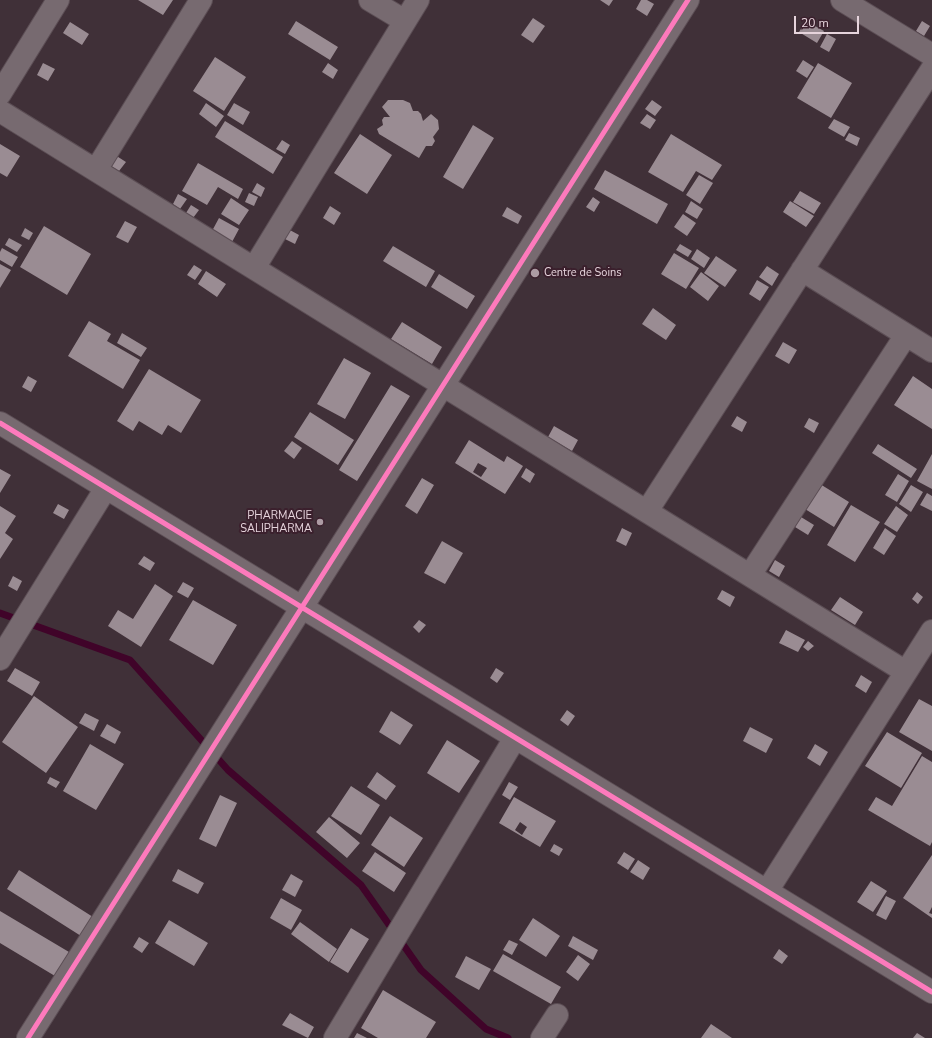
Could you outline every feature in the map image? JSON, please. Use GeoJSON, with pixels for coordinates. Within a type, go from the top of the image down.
{"type":"FeatureCollection","features":[{"type":"Feature","properties":{"kind":"street"},"geometry":{"type":"LineString","coordinates":[[0,94],[58,0]]}},
{"type":"Feature","properties":{"kind":"street"},"geometry":{"type":"LineString","coordinates":[[96,170],[201,0]]}},
{"type":"Feature","properties":{"kind":"street"},"geometry":{"type":"LineString","coordinates":[[370,0],[405,21]]}},
{"type":"Feature","properties":{"kind":"street"},"geometry":{"type":"LineString","coordinates":[[254,268],[418,0]]}},
{"type":"Feature","properties":{"kind":"street"},"geometry":{"type":"LineString","coordinates":[[28,1038],[688,0]]}},
{"type":"Feature","properties":{"kind":"street"},"geometry":{"type":"LineString","coordinates":[[842,0],[932,55]]}},
{"type":"Feature","properties":{"kind":"street"},"geometry":{"type":"LineString","coordinates":[[647,511],[932,69]]}},
{"type":"Feature","properties":{"kind":"street"},"geometry":{"type":"LineString","coordinates":[[0,110],[906,672]]}},
{"type":"Feature","properties":{"kind":"street"},"geometry":{"type":"LineString","coordinates":[[802,270],[932,351]]}},
{"type":"Feature","properties":{"kind":"street"},"geometry":{"type":"LineString","coordinates":[[750,575],[906,335]]}},
{"type":"Feature","properties":{"kind":"street"},"geometry":{"type":"LineString","coordinates":[[0,423],[932,992]]}},
{"type":"Feature","properties":{"kind":"street"},"geometry":{"type":"LineString","coordinates":[[0,659],[106,488]]}},
{"type":"Feature","properties":{"kind":"street"},"geometry":{"type":"LineString","coordinates":[[767,891],[932,631]]}},
{"type":"Feature","properties":{"kind":"street"},"geometry":{"type":"LineString","coordinates":[[335,1038],[516,738]]}},
{"type":"Feature","properties":{"kind":"street"},"geometry":{"type":"LineString","coordinates":[[542,1038],[557,1015]]}},
{"type":"Feature","properties":{"kind":"building"},"geometry":{"type":"Polygon","coordinates":[[[138,0],[173,0],[163,15],[138,0]]]}},
{"type":"Feature","properties":{"kind":"building"},"geometry":{"type":"Polygon","coordinates":[[[600,0],[613,0],[609,6],[600,0]]]}},
{"type":"Feature","properties":{"kind":"building"},"geometry":{"type":"Polygon","coordinates":[[[641,0],[647,0],[654,4],[647,16],[636,9],[641,0]]]}},
{"type":"Feature","properties":{"kind":"building"},"geometry":{"type":"Polygon","coordinates":[[[533,18],[545,26],[533,43],[521,35],[533,18]]]}},
{"type":"Feature","properties":{"kind":"building"},"geometry":{"type":"Polygon","coordinates":[[[296,21],[338,47],[330,60],[288,34],[296,21]]]}},
{"type":"Feature","properties":{"kind":"building"},"geometry":{"type":"Polygon","coordinates":[[[806,21],[824,31],[817,43],[799,32],[806,21]]]}},
{"type":"Feature","properties":{"kind":"building"},"geometry":{"type":"Polygon","coordinates":[[[922,21],[930,26],[924,36],[916,31],[922,21]]]}},
{"type":"Feature","properties":{"kind":"building"},"geometry":{"type":"Polygon","coordinates":[[[70,22],[89,34],[82,45],[63,33],[70,22]]]}},
{"type":"Feature","properties":{"kind":"building"},"geometry":{"type":"Polygon","coordinates":[[[827,34],[836,39],[829,52],[820,47],[827,34]]]}},
{"type":"Feature","properties":{"kind":"building"},"geometry":{"type":"Polygon","coordinates":[[[215,57],[246,77],[224,111],[193,91],[215,57]]]}},
{"type":"Feature","properties":{"kind":"building"},"geometry":{"type":"Polygon","coordinates":[[[803,60],[814,67],[807,78],[796,71],[803,60]]]}},
{"type":"Feature","properties":{"kind":"building"},"geometry":{"type":"Polygon","coordinates":[[[43,63],[55,69],[48,81],[37,75],[43,63]]]}},
{"type":"Feature","properties":{"kind":"building"},"geometry":{"type":"Polygon","coordinates":[[[328,63],[338,70],[333,79],[322,72],[328,63]]]}},
{"type":"Feature","properties":{"kind":"building"},"geometry":{"type":"Polygon","coordinates":[[[818,63],[852,83],[831,118],[797,98],[818,63]]]}},
{"type":"Feature","properties":{"kind":"building"},"geometry":{"type":"Polygon","coordinates":[[[388,100],[403,100],[410,103],[413,111],[418,111],[421,114],[423,121],[431,114],[438,120],[439,129],[433,137],[435,141],[432,146],[426,146],[419,158],[379,134],[377,129],[383,125],[382,120],[384,117],[390,117],[382,107],[388,100]]]}},
{"type":"Feature","properties":{"kind":"building"},"geometry":{"type":"Polygon","coordinates":[[[652,100],[662,107],[655,116],[645,109],[652,100]]]}},
{"type":"Feature","properties":{"kind":"building"},"geometry":{"type":"Polygon","coordinates":[[[206,103],[224,116],[216,127],[199,114],[206,103]]]}},
{"type":"Feature","properties":{"kind":"building"},"geometry":{"type":"Polygon","coordinates":[[[234,103],[250,112],[243,125],[227,115],[234,103]]]}},
{"type":"Feature","properties":{"kind":"building"},"geometry":{"type":"Polygon","coordinates":[[[647,114],[656,120],[650,129],[640,123],[647,114]]]}},
{"type":"Feature","properties":{"kind":"building"},"geometry":{"type":"Polygon","coordinates":[[[834,119],[850,127],[844,137],[828,128],[834,119]]]}},
{"type":"Feature","properties":{"kind":"building"},"geometry":{"type":"Polygon","coordinates":[[[225,121],[283,157],[273,174],[215,137],[225,121]]]}},
{"type":"Feature","properties":{"kind":"building"},"geometry":{"type":"Polygon","coordinates":[[[473,125],[494,138],[463,189],[443,177],[473,125]]]}},
{"type":"Feature","properties":{"kind":"building"},"geometry":{"type":"Polygon","coordinates":[[[849,133],[860,138],[857,146],[845,140],[849,133]]]}},
{"type":"Feature","properties":{"kind":"building"},"geometry":{"type":"Polygon","coordinates":[[[360,134],[392,155],[367,194],[334,173],[360,134]]]}},
{"type":"Feature","properties":{"kind":"building"},"geometry":{"type":"Polygon","coordinates":[[[671,134],[722,165],[712,180],[696,171],[683,192],[648,172],[671,134]]]}},
{"type":"Feature","properties":{"kind":"building"},"geometry":{"type":"Polygon","coordinates":[[[282,140],[290,145],[285,154],[276,149],[282,140]]]}},
{"type":"Feature","properties":{"kind":"building"},"geometry":{"type":"Polygon","coordinates":[[[0,144],[20,156],[7,177],[0,173],[0,144]]]}},
{"type":"Feature","properties":{"kind":"building"},"geometry":{"type":"Polygon","coordinates":[[[115,155],[126,162],[119,171],[109,165],[115,155]]]}},
{"type":"Feature","properties":{"kind":"building"},"geometry":{"type":"Polygon","coordinates":[[[198,163],[243,189],[238,199],[218,187],[207,205],[182,191],[198,163]]]}},
{"type":"Feature","properties":{"kind":"building"},"geometry":{"type":"Polygon","coordinates":[[[605,170],[668,204],[657,224],[594,189],[605,170]]]}},
{"type":"Feature","properties":{"kind":"building"},"geometry":{"type":"Polygon","coordinates":[[[699,175],[713,183],[700,204],[686,195],[699,175]]]}},
{"type":"Feature","properties":{"kind":"building"},"geometry":{"type":"Polygon","coordinates":[[[257,183],[265,188],[261,197],[252,192],[257,183]]]}},
{"type":"Feature","properties":{"kind":"building"},"geometry":{"type":"Polygon","coordinates":[[[800,191],[821,203],[814,214],[793,202],[800,191]]]}},
{"type":"Feature","properties":{"kind":"building"},"geometry":{"type":"Polygon","coordinates":[[[249,193],[258,197],[254,206],[245,202],[249,193]]]}},
{"type":"Feature","properties":{"kind":"building"},"geometry":{"type":"Polygon","coordinates":[[[178,194],[187,199],[180,209],[173,204],[178,194]]]}},
{"type":"Feature","properties":{"kind":"building"},"geometry":{"type":"Polygon","coordinates":[[[593,197],[600,202],[594,212],[586,207],[593,197]]]}},
{"type":"Feature","properties":{"kind":"building"},"geometry":{"type":"Polygon","coordinates":[[[231,198],[249,210],[239,225],[221,214],[231,198]]]}},
{"type":"Feature","properties":{"kind":"building"},"geometry":{"type":"Polygon","coordinates":[[[691,201],[703,209],[697,219],[685,212],[691,201]]]}},
{"type":"Feature","properties":{"kind":"building"},"geometry":{"type":"Polygon","coordinates":[[[790,201],[814,216],[806,227],[783,212],[790,201]]]}},
{"type":"Feature","properties":{"kind":"building"},"geometry":{"type":"Polygon","coordinates":[[[191,205],[199,210],[193,218],[186,213],[191,205]]]}},
{"type":"Feature","properties":{"kind":"building"},"geometry":{"type":"Polygon","coordinates":[[[330,206],[341,213],[334,225],[323,218],[330,206]]]}},
{"type":"Feature","properties":{"kind":"building"},"geometry":{"type":"Polygon","coordinates":[[[507,207],[522,216],[518,224],[502,216],[507,207]]]}},
{"type":"Feature","properties":{"kind":"building"},"geometry":{"type":"Polygon","coordinates":[[[683,214],[696,223],[687,236],[674,227],[683,214]]]}},
{"type":"Feature","properties":{"kind":"building"},"geometry":{"type":"Polygon","coordinates":[[[219,218],[239,229],[232,242],[212,231],[219,218]]]}},
{"type":"Feature","properties":{"kind":"building"},"geometry":{"type":"Polygon","coordinates":[[[125,221],[137,227],[128,243],[116,237],[125,221]]]}},
{"type":"Feature","properties":{"kind":"building"},"geometry":{"type":"Polygon","coordinates":[[[44,226],[91,254],[67,295],[20,267],[44,226]]]}},
{"type":"Feature","properties":{"kind":"building"},"geometry":{"type":"Polygon","coordinates":[[[25,228],[33,233],[29,240],[21,236],[25,228]]]}},
{"type":"Feature","properties":{"kind":"building"},"geometry":{"type":"Polygon","coordinates":[[[288,229],[299,235],[295,244],[283,238],[288,229]]]}},
{"type":"Feature","properties":{"kind":"building"},"geometry":{"type":"Polygon","coordinates":[[[9,238],[22,245],[17,252],[5,245],[9,238]]]}},
{"type":"Feature","properties":{"kind":"building"},"geometry":{"type":"Polygon","coordinates":[[[680,244],[692,251],[688,257],[676,250],[680,244]]]}},
{"type":"Feature","properties":{"kind":"building"},"geometry":{"type":"Polygon","coordinates":[[[393,246],[435,271],[426,287],[383,261],[393,246]]]}},
{"type":"Feature","properties":{"kind":"building"},"geometry":{"type":"Polygon","coordinates":[[[2,248],[18,257],[12,267],[0,260],[0,252],[2,248]]]}},
{"type":"Feature","properties":{"kind":"building"},"geometry":{"type":"Polygon","coordinates":[[[697,249],[710,258],[704,268],[691,259],[697,249]]]}},
{"type":"Feature","properties":{"kind":"building"},"geometry":{"type":"Polygon","coordinates":[[[674,253],[699,268],[686,289],[661,274],[674,253]]]}},
{"type":"Feature","properties":{"kind":"building"},"geometry":{"type":"Polygon","coordinates":[[[716,256],[737,270],[725,287],[704,273],[716,256]]]}},
{"type":"Feature","properties":{"kind":"building"},"geometry":{"type":"Polygon","coordinates":[[[0,264],[11,270],[0,288],[0,264]]]}},
{"type":"Feature","properties":{"kind":"building"},"geometry":{"type":"Polygon","coordinates":[[[194,265],[202,270],[195,280],[187,275],[194,265]]]}},
{"type":"Feature","properties":{"kind":"building"},"geometry":{"type":"Polygon","coordinates":[[[767,266],[779,274],[772,286],[759,277],[767,266]]]}},
{"type":"Feature","properties":{"kind":"building"},"geometry":{"type":"Polygon","coordinates":[[[206,271],[226,284],[217,297],[198,284],[206,271]]]}},
{"type":"Feature","properties":{"kind":"building"},"geometry":{"type":"Polygon","coordinates":[[[701,272],[719,286],[708,301],[690,287],[701,272]]]}},
{"type":"Feature","properties":{"kind":"building"},"geometry":{"type":"Polygon","coordinates":[[[439,274],[475,296],[467,309],[431,287],[439,274]]]}},
{"type":"Feature","properties":{"kind":"building"},"geometry":{"type":"Polygon","coordinates":[[[757,280],[769,287],[760,301],[749,294],[757,280]]]}},
{"type":"Feature","properties":{"kind":"building"},"geometry":{"type":"Polygon","coordinates":[[[653,308],[676,325],[666,340],[642,324],[653,308]]]}},
{"type":"Feature","properties":{"kind":"building"},"geometry":{"type":"Polygon","coordinates":[[[89,321],[111,334],[107,341],[140,360],[123,389],[68,356],[89,321]]]}},
{"type":"Feature","properties":{"kind":"building"},"geometry":{"type":"Polygon","coordinates":[[[402,322],[442,347],[432,364],[391,339],[402,322]]]}},
{"type":"Feature","properties":{"kind":"building"},"geometry":{"type":"Polygon","coordinates":[[[122,333],[147,348],[141,357],[117,343],[122,333]]]}},
{"type":"Feature","properties":{"kind":"building"},"geometry":{"type":"Polygon","coordinates":[[[783,342],[797,350],[789,364],[775,356],[783,342]]]}},
{"type":"Feature","properties":{"kind":"building"},"geometry":{"type":"Polygon","coordinates":[[[344,358],[371,373],[345,419],[317,404],[344,358]]]}},
{"type":"Feature","properties":{"kind":"building"},"geometry":{"type":"Polygon","coordinates":[[[149,369],[201,400],[181,433],[168,425],[162,435],[139,421],[133,431],[117,421],[149,369]]]}},
{"type":"Feature","properties":{"kind":"building"},"geometry":{"type":"Polygon","coordinates":[[[28,376],[37,381],[31,392],[22,387],[28,376]]]}},
{"type":"Feature","properties":{"kind":"building"},"geometry":{"type":"Polygon","coordinates":[[[913,376],[932,389],[932,429],[894,405],[913,376]]]}},
{"type":"Feature","properties":{"kind":"building"},"geometry":{"type":"Polygon","coordinates":[[[391,385],[410,396],[357,481],[339,470],[391,385]]]}},
{"type":"Feature","properties":{"kind":"building"},"geometry":{"type":"Polygon","coordinates":[[[310,412],[354,440],[338,465],[294,437],[310,412]]]}},
{"type":"Feature","properties":{"kind":"building"},"geometry":{"type":"Polygon","coordinates":[[[737,416],[747,422],[742,432],[731,426],[737,416]]]}},
{"type":"Feature","properties":{"kind":"building"},"geometry":{"type":"Polygon","coordinates":[[[809,418],[819,423],[814,433],[804,427],[809,418]]]}},
{"type":"Feature","properties":{"kind":"building"},"geometry":{"type":"Polygon","coordinates":[[[554,426],[578,440],[572,451],[548,437],[554,426]]]}},
{"type":"Feature","properties":{"kind":"building"},"geometry":{"type":"Polygon","coordinates":[[[469,440],[504,462],[507,456],[523,466],[505,494],[455,463],[469,440]],[[478,463],[473,472],[481,477],[487,468],[478,463]]]}},
{"type":"Feature","properties":{"kind":"building"},"geometry":{"type":"Polygon","coordinates":[[[292,441],[302,448],[294,459],[284,451],[292,441]]]}},
{"type":"Feature","properties":{"kind":"building"},"geometry":{"type":"Polygon","coordinates":[[[878,444],[917,469],[911,478],[872,453],[878,444]]]}},
{"type":"Feature","properties":{"kind":"building"},"geometry":{"type":"Polygon","coordinates":[[[932,454],[932,489],[917,481],[932,454]]]}},
{"type":"Feature","properties":{"kind":"building"},"geometry":{"type":"Polygon","coordinates":[[[526,468],[535,474],[530,483],[521,477],[526,468]]]}},
{"type":"Feature","properties":{"kind":"building"},"geometry":{"type":"Polygon","coordinates":[[[0,469],[11,475],[0,493],[0,469]]]}},
{"type":"Feature","properties":{"kind":"building"},"geometry":{"type":"Polygon","coordinates":[[[898,474],[909,481],[897,502],[885,495],[898,474]]]}},
{"type":"Feature","properties":{"kind":"building"},"geometry":{"type":"Polygon","coordinates":[[[422,478],[434,485],[417,514],[405,506],[422,478]]]}},
{"type":"Feature","properties":{"kind":"building"},"geometry":{"type":"Polygon","coordinates":[[[820,484],[849,502],[834,527],[805,509],[820,484]]]}},
{"type":"Feature","properties":{"kind":"building"},"geometry":{"type":"Polygon","coordinates":[[[911,485],[923,492],[911,512],[899,504],[911,485]]]}},
{"type":"Feature","properties":{"kind":"building"},"geometry":{"type":"Polygon","coordinates":[[[927,493],[932,496],[932,511],[920,505],[927,493]]]}},
{"type":"Feature","properties":{"kind":"building"},"geometry":{"type":"Polygon","coordinates":[[[58,504],[69,510],[64,519],[53,513],[58,504]]]}},
{"type":"Feature","properties":{"kind":"building"},"geometry":{"type":"Polygon","coordinates":[[[851,505],[880,522],[855,562],[827,545],[851,505]]]}},
{"type":"Feature","properties":{"kind":"building"},"geometry":{"type":"Polygon","coordinates":[[[0,506],[16,516],[5,533],[13,539],[0,559],[0,506]]]}},
{"type":"Feature","properties":{"kind":"building"},"geometry":{"type":"Polygon","coordinates":[[[896,506],[908,515],[897,532],[884,524],[896,506]]]}},
{"type":"Feature","properties":{"kind":"building"},"geometry":{"type":"Polygon","coordinates":[[[801,517],[814,525],[808,535],[795,527],[801,517]]]}},
{"type":"Feature","properties":{"kind":"building"},"geometry":{"type":"Polygon","coordinates":[[[622,528],[632,533],[626,546],[616,541],[622,528]]]}},
{"type":"Feature","properties":{"kind":"building"},"geometry":{"type":"Polygon","coordinates":[[[885,528],[896,536],[884,555],[873,548],[885,528]]]}},
{"type":"Feature","properties":{"kind":"building"},"geometry":{"type":"Polygon","coordinates":[[[442,541],[463,553],[445,584],[424,573],[442,541]]]}},
{"type":"Feature","properties":{"kind":"building"},"geometry":{"type":"Polygon","coordinates":[[[144,556],[155,563],[150,571],[138,564],[144,556]]]}},
{"type":"Feature","properties":{"kind":"building"},"geometry":{"type":"Polygon","coordinates":[[[775,560],[785,566],[779,577],[769,571],[775,560]]]}},
{"type":"Feature","properties":{"kind":"building"},"geometry":{"type":"Polygon","coordinates":[[[13,576],[22,581],[17,591],[8,586],[13,576]]]}},
{"type":"Feature","properties":{"kind":"building"},"geometry":{"type":"Polygon","coordinates":[[[183,582],[194,588],[188,598],[177,592],[183,582]]]}},
{"type":"Feature","properties":{"kind":"building"},"geometry":{"type":"Polygon","coordinates":[[[155,584],[173,596],[141,647],[108,626],[118,610],[133,619],[155,584]]]}},
{"type":"Feature","properties":{"kind":"building"},"geometry":{"type":"Polygon","coordinates":[[[722,590],[735,597],[730,607],[717,599],[722,590]]]}},
{"type":"Feature","properties":{"kind":"building"},"geometry":{"type":"Polygon","coordinates":[[[917,592],[923,597],[918,604],[912,599],[917,592]]]}},
{"type":"Feature","properties":{"kind":"building"},"geometry":{"type":"Polygon","coordinates":[[[840,597],[863,612],[855,625],[831,610],[840,597]]]}},
{"type":"Feature","properties":{"kind":"building"},"geometry":{"type":"Polygon","coordinates":[[[193,600],[237,625],[213,665],[169,640],[193,600]]]}},
{"type":"Feature","properties":{"kind":"building"},"geometry":{"type":"Polygon","coordinates":[[[419,620],[426,625],[419,633],[413,627],[419,620]]]}},
{"type":"Feature","properties":{"kind":"building"},"geometry":{"type":"Polygon","coordinates":[[[786,630],[805,640],[798,652],[779,643],[786,630]]]}},
{"type":"Feature","properties":{"kind":"building"},"geometry":{"type":"Polygon","coordinates":[[[808,641],[814,646],[808,651],[803,647],[808,641]]]}},
{"type":"Feature","properties":{"kind":"building"},"geometry":{"type":"Polygon","coordinates":[[[15,668],[40,682],[32,696],[7,681],[15,668]]]}},
{"type":"Feature","properties":{"kind":"building"},"geometry":{"type":"Polygon","coordinates":[[[496,668],[504,673],[497,683],[490,678],[496,668]]]}},
{"type":"Feature","properties":{"kind":"building"},"geometry":{"type":"Polygon","coordinates":[[[861,675],[872,682],[866,693],[855,686],[861,675]]]}},
{"type":"Feature","properties":{"kind":"building"},"geometry":{"type":"Polygon","coordinates":[[[34,696],[78,727],[46,773],[2,742],[34,696]]]}},
{"type":"Feature","properties":{"kind":"building"},"geometry":{"type":"Polygon","coordinates":[[[919,699],[932,706],[932,751],[899,732],[919,699]]]}},
{"type":"Feature","properties":{"kind":"building"},"geometry":{"type":"Polygon","coordinates":[[[567,710],[575,716],[568,726],[560,720],[567,710]]]}},
{"type":"Feature","properties":{"kind":"building"},"geometry":{"type":"Polygon","coordinates":[[[391,711],[413,725],[400,745],[379,732],[391,711]]]}},
{"type":"Feature","properties":{"kind":"building"},"geometry":{"type":"Polygon","coordinates":[[[85,713],[99,720],[94,731],[79,723],[85,713]]]}},
{"type":"Feature","properties":{"kind":"building"},"geometry":{"type":"Polygon","coordinates":[[[107,724],[121,732],[115,744],[100,736],[107,724]]]}},
{"type":"Feature","properties":{"kind":"building"},"geometry":{"type":"Polygon","coordinates":[[[750,727],[773,739],[766,753],[743,741],[750,727]]]}},
{"type":"Feature","properties":{"kind":"building"},"geometry":{"type":"Polygon","coordinates":[[[887,732],[922,753],[901,788],[865,766],[887,732]]]}},
{"type":"Feature","properties":{"kind":"building"},"geometry":{"type":"Polygon","coordinates":[[[447,740],[480,761],[459,793],[427,773],[447,740]]]}},
{"type":"Feature","properties":{"kind":"building"},"geometry":{"type":"Polygon","coordinates":[[[90,744],[124,764],[96,810],[63,791],[90,744]]]}},
{"type":"Feature","properties":{"kind":"building"},"geometry":{"type":"Polygon","coordinates":[[[815,744],[828,752],[820,766],[807,758],[815,744]]]}},
{"type":"Feature","properties":{"kind":"building"},"geometry":{"type":"Polygon","coordinates":[[[922,756],[932,762],[932,842],[930,846],[868,810],[876,797],[892,806],[922,756]]]}},
{"type":"Feature","properties":{"kind":"building"},"geometry":{"type":"Polygon","coordinates":[[[377,772],[396,786],[386,800],[367,787],[377,772]]]}},
{"type":"Feature","properties":{"kind":"building"},"geometry":{"type":"Polygon","coordinates":[[[50,777],[60,782],[56,788],[47,783],[50,777]]]}},
{"type":"Feature","properties":{"kind":"building"},"geometry":{"type":"Polygon","coordinates":[[[509,782],[518,787],[510,800],[502,795],[509,782]]]}},
{"type":"Feature","properties":{"kind":"building"},"geometry":{"type":"Polygon","coordinates":[[[351,786],[380,805],[361,835],[331,816],[351,786]]]}},
{"type":"Feature","properties":{"kind":"building"},"geometry":{"type":"Polygon","coordinates":[[[220,795],[237,803],[216,847],[199,839],[220,795]]]}},
{"type":"Feature","properties":{"kind":"building"},"geometry":{"type":"Polygon","coordinates":[[[514,797],[556,821],[540,847],[499,823],[514,797]],[[520,822],[515,830],[522,835],[527,827],[520,822]]]}},
{"type":"Feature","properties":{"kind":"building"},"geometry":{"type":"Polygon","coordinates":[[[390,816],[423,838],[404,867],[371,845],[390,816]]]}},
{"type":"Feature","properties":{"kind":"building"},"geometry":{"type":"Polygon","coordinates":[[[329,817],[360,843],[347,858],[316,832],[329,817]]]}},
{"type":"Feature","properties":{"kind":"building"},"geometry":{"type":"Polygon","coordinates":[[[554,844],[563,849],[559,856],[550,851],[554,844]]]}},
{"type":"Feature","properties":{"kind":"building"},"geometry":{"type":"Polygon","coordinates":[[[375,852],[406,873],[394,892],[362,871],[375,852]]]}},
{"type":"Feature","properties":{"kind":"building"},"geometry":{"type":"Polygon","coordinates":[[[624,852],[635,859],[628,870],[617,863],[624,852]]]}},
{"type":"Feature","properties":{"kind":"building"},"geometry":{"type":"Polygon","coordinates":[[[932,855],[932,907],[929,913],[932,914],[932,918],[903,898],[932,855]]]}},
{"type":"Feature","properties":{"kind":"building"},"geometry":{"type":"Polygon","coordinates":[[[638,860],[650,868],[643,880],[630,872],[638,860]]]}},
{"type":"Feature","properties":{"kind":"building"},"geometry":{"type":"Polygon","coordinates":[[[178,869],[204,883],[198,894],[172,881],[178,869]]]}},
{"type":"Feature","properties":{"kind":"building"},"geometry":{"type":"Polygon","coordinates":[[[19,870],[93,917],[81,936],[7,889],[19,870]]]}},
{"type":"Feature","properties":{"kind":"building"},"geometry":{"type":"Polygon","coordinates":[[[291,874],[303,881],[295,897],[282,890],[291,874]]]}},
{"type":"Feature","properties":{"kind":"building"},"geometry":{"type":"Polygon","coordinates":[[[871,881],[887,891],[873,912],[857,902],[871,881]]]}},
{"type":"Feature","properties":{"kind":"building"},"geometry":{"type":"Polygon","coordinates":[[[886,896],[896,901],[886,920],[876,915],[886,896]]]}},
{"type":"Feature","properties":{"kind":"building"},"geometry":{"type":"Polygon","coordinates":[[[281,898],[302,910],[291,930],[270,918],[281,898]]]}},
{"type":"Feature","properties":{"kind":"building"},"geometry":{"type":"Polygon","coordinates":[[[0,911],[69,952],[55,976],[0,943],[0,911]]]}},
{"type":"Feature","properties":{"kind":"building"},"geometry":{"type":"Polygon","coordinates":[[[533,918],[560,936],[546,957],[519,940],[533,918]]]}},
{"type":"Feature","properties":{"kind":"building"},"geometry":{"type":"Polygon","coordinates":[[[169,920],[208,943],[194,966],[155,943],[169,920]]]}},
{"type":"Feature","properties":{"kind":"building"},"geometry":{"type":"Polygon","coordinates":[[[300,922],[337,949],[329,962],[291,934],[300,922]]]}},
{"type":"Feature","properties":{"kind":"building"},"geometry":{"type":"Polygon","coordinates":[[[351,928],[369,939],[348,973],[330,962],[351,928]]]}},
{"type":"Feature","properties":{"kind":"building"},"geometry":{"type":"Polygon","coordinates":[[[573,936],[598,950],[593,960],[568,946],[573,936]]]}},
{"type":"Feature","properties":{"kind":"building"},"geometry":{"type":"Polygon","coordinates":[[[139,937],[149,943],[142,953],[133,947],[139,937]]]}},
{"type":"Feature","properties":{"kind":"building"},"geometry":{"type":"Polygon","coordinates":[[[509,940],[518,944],[512,955],[503,950],[509,940]]]}},
{"type":"Feature","properties":{"kind":"building"},"geometry":{"type":"Polygon","coordinates":[[[779,949],[788,956],[782,964],[773,958],[779,949]]]}},
{"type":"Feature","properties":{"kind":"building"},"geometry":{"type":"Polygon","coordinates":[[[503,954],[561,987],[551,1004],[493,971],[503,954]]]}},
{"type":"Feature","properties":{"kind":"building"},"geometry":{"type":"Polygon","coordinates":[[[578,955],[590,964],[578,981],[566,972],[578,955]]]}},
{"type":"Feature","properties":{"kind":"building"},"geometry":{"type":"Polygon","coordinates":[[[466,956],[491,969],[479,990],[455,977],[466,956]]]}},
{"type":"Feature","properties":{"kind":"building"},"geometry":{"type":"Polygon","coordinates":[[[383,990],[436,1022],[426,1038],[378,1038],[361,1028],[383,990]]]}},
{"type":"Feature","properties":{"kind":"building"},"geometry":{"type":"Polygon","coordinates":[[[290,1013],[314,1027],[308,1038],[282,1025],[290,1013]]]}},
{"type":"Feature","properties":{"kind":"building"},"geometry":{"type":"Polygon","coordinates":[[[711,1024],[732,1038],[701,1038],[711,1024]]]}},
{"type":"Feature","properties":{"kind":"building"},"geometry":{"type":"Polygon","coordinates":[[[357,1033],[367,1038],[354,1038],[357,1033]]]}},
{"type":"Feature","properties":{"kind":"building"},"geometry":{"type":"Polygon","coordinates":[[[917,1033],[925,1038],[913,1038],[917,1033]]]}},
{"type":"Feature","properties":{"kind":"waterway"},"geometry":{"type":"LineString","coordinates":[[0,613],[130,660],[228,770],[361,885],[421,970],[486,1029],[508,1038]]}},
{"type":"Feature","properties":{"kind":"cycle path"},"geometry":{"type":"LineString","coordinates":[[28,1038],[688,0]]}},
{"type":"Feature","properties":{"kind":"cycle path"},"geometry":{"type":"LineString","coordinates":[[0,423],[932,992]]}},
{"type":"Feature","properties":{"kind":"place","name":"Centre de Soins"},"geometry":{"type":"Point","coordinates":[535,273]}},
{"type":"Feature","properties":{"kind":"place","name":"PHARMACIE SALIPHARMA"},"geometry":{"type":"Point","coordinates":[320,522]}}]}
